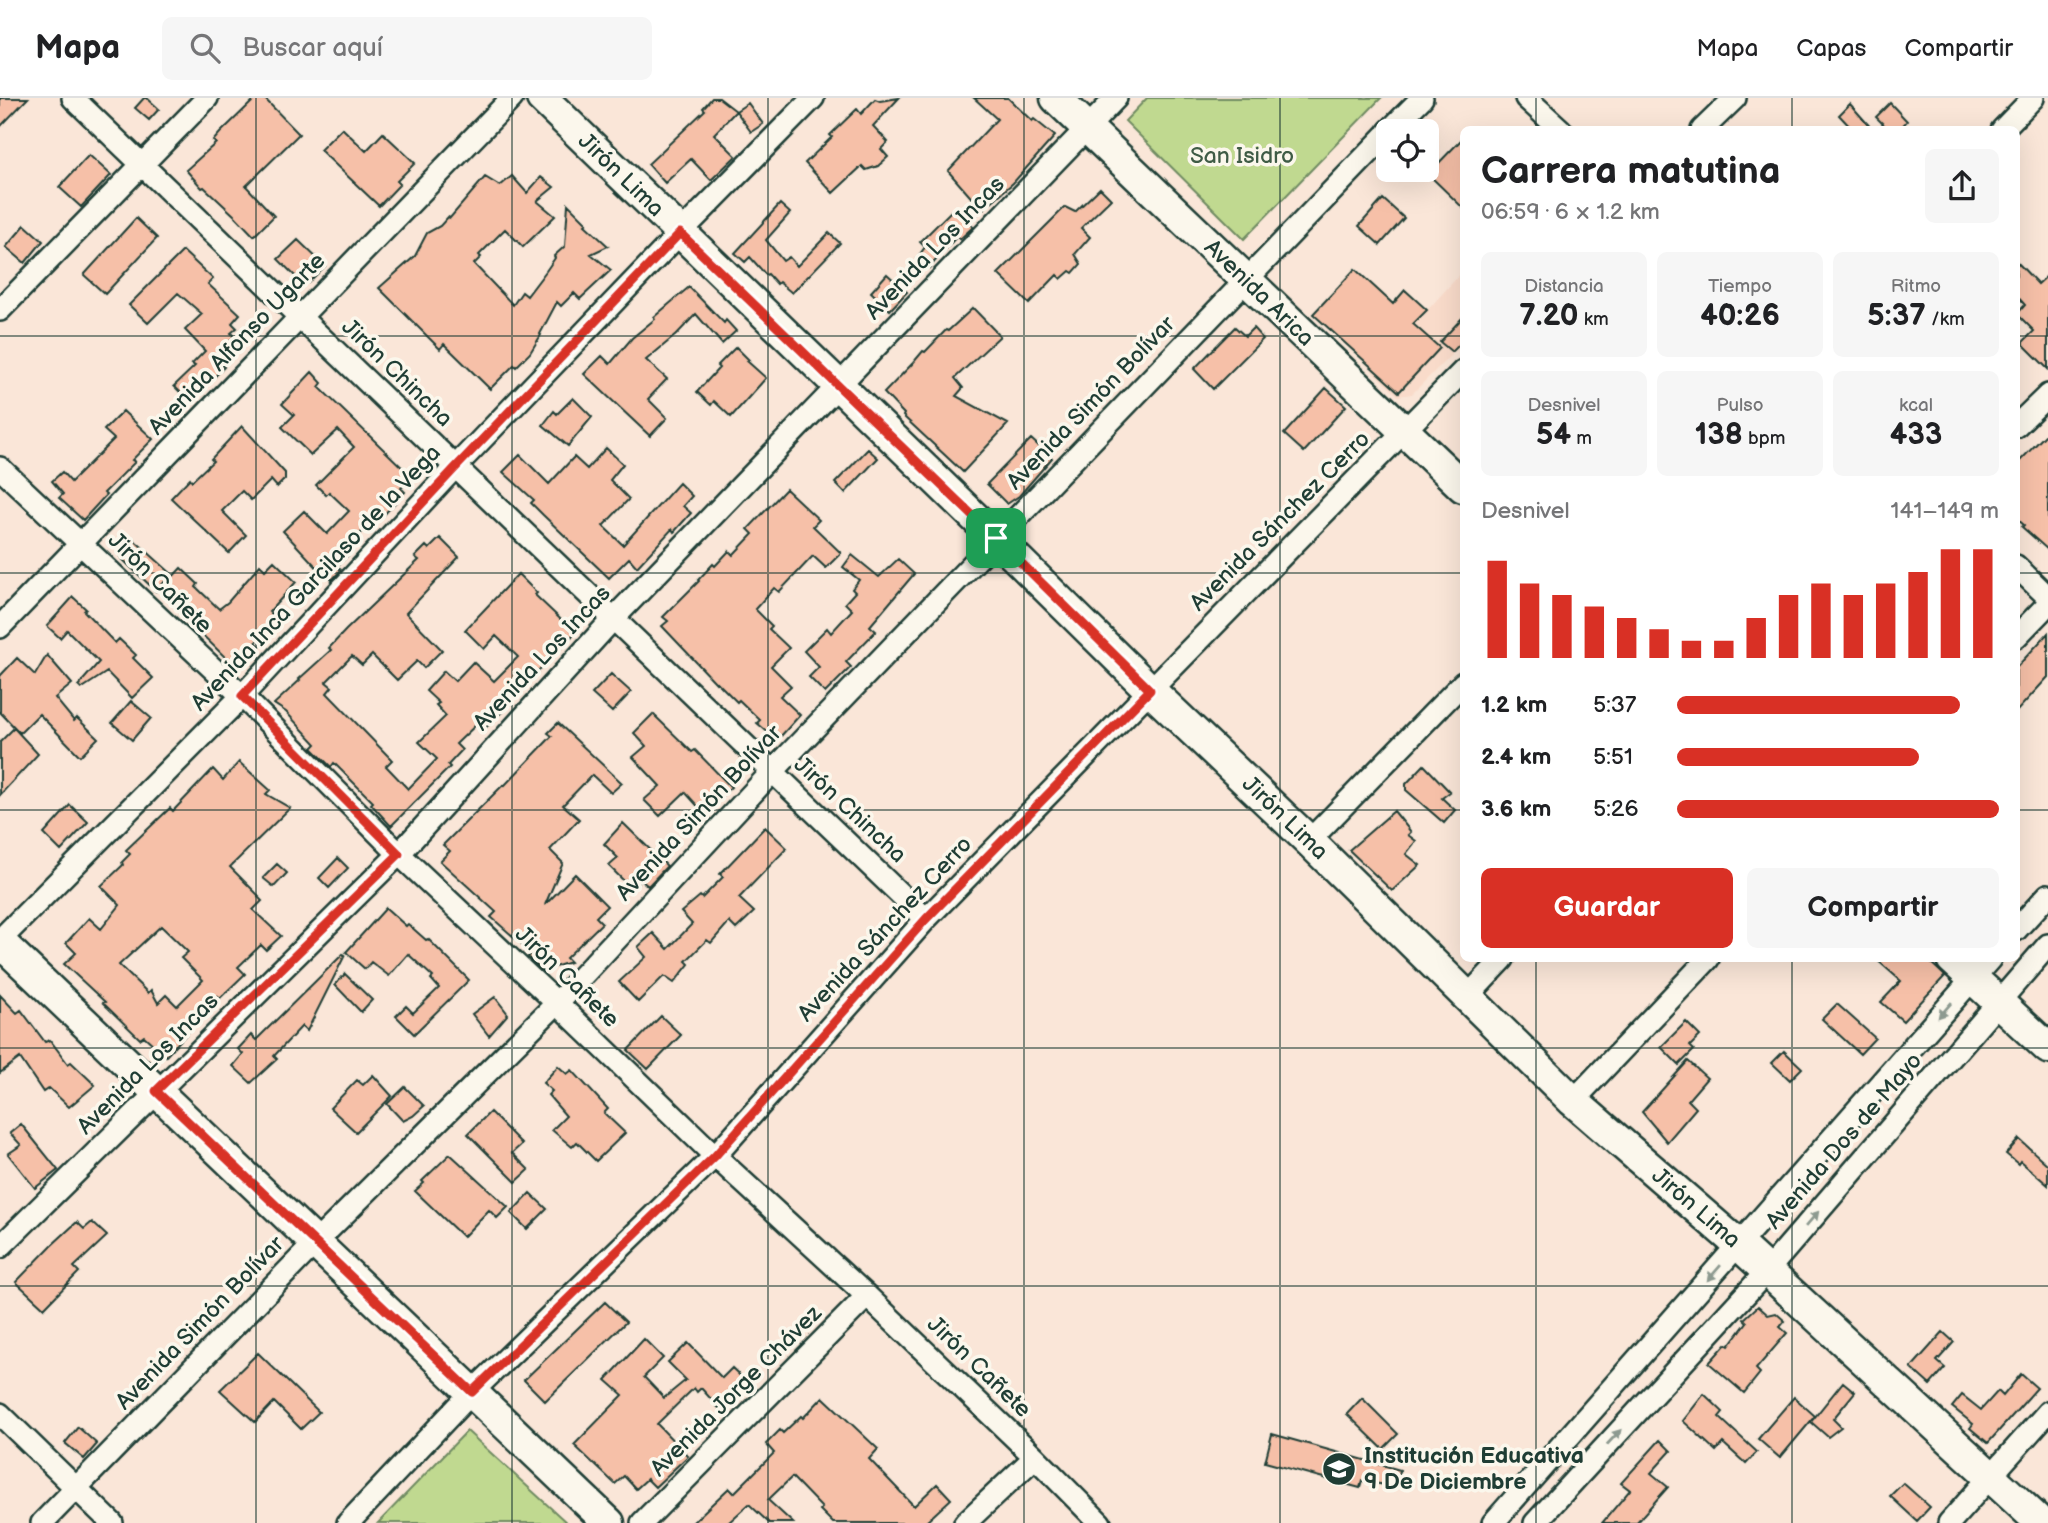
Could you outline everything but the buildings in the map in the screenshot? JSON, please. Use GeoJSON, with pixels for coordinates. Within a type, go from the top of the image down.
{"type":"FeatureCollection","features":[{"type":"Feature","properties":{"kind":"street","name":"Jirón Chincha"},"geometry":{"type":"LineString","coordinates":[[73,98],[612,620],[926,919]]}},
{"type":"Feature","properties":{"kind":"street"},"geometry":{"type":"LineString","coordinates":[[0,310],[207,98]]}},
{"type":"Feature","properties":{"kind":"street","name":"Avenida Alfonso Ugarte"},"geometry":{"type":"LineString","coordinates":[[0,626],[512,98]]}},
{"type":"Feature","properties":{"kind":"street","name":"Jirón Lima"},"geometry":{"type":"LineString","coordinates":[[542,98],[1150,690],[1310,841],[1573,1101],[1739,1244],[2041,1523]]}},
{"type":"Feature","properties":{"kind":"street","name":"Avenida Inca Garcilaso de la Vega"},"geometry":{"type":"LineString","coordinates":[[0,941],[242,696],[456,467],[813,98]]}},
{"type":"Feature","properties":{"kind":"street","name":"Avenida Arica"},"geometry":{"type":"LineString","coordinates":[[1056,98],[1095,110],[1252,273],[1411,425],[1460,483]]}},
{"type":"Feature","properties":{"kind":"street","name":"Avenida Simón Bolívar"},"geometry":{"type":"LineString","coordinates":[[1402,119],[1422,98]]}},
{"type":"Feature","properties":{"kind":"street"},"geometry":{"type":"LineString","coordinates":[[1526,98],[1556,126]]}},
{"type":"Feature","properties":{"kind":"street"},"geometry":{"type":"LineString","coordinates":[[1706,126],[1735,98]]}},
{"type":"Feature","properties":{"kind":"street"},"geometry":{"type":"LineString","coordinates":[[2006,126],[2033,98]]}},
{"type":"Feature","properties":{"kind":"street","name":"Avenida Los Incas"},"geometry":{"type":"LineString","coordinates":[[0,1247],[399,854],[612,620],[838,386],[1095,110]]}},
{"type":"Feature","properties":{"kind":"street","name":"Avenida Simón Bolívar"},"geometry":{"type":"LineString","coordinates":[[43,1523],[315,1242],[557,1003],[772,772],[1376,145]]}},
{"type":"Feature","properties":{"kind":"street","name":"Avenida Sánchez Cerro"},"geometry":{"type":"LineString","coordinates":[[348,1523],[472,1392],[715,1156],[926,919],[1460,374]]}},
{"type":"Feature","properties":{"kind":"street"},"geometry":{"type":"LineString","coordinates":[[2020,422],[2048,395]]}},
{"type":"Feature","properties":{"kind":"street","name":"Avenida Arica"},"geometry":{"type":"LineString","coordinates":[[1411,425],[1460,461]]}},
{"type":"Feature","properties":{"kind":"street","name":"Jirón Cañete"},"geometry":{"type":"LineString","coordinates":[[0,468],[242,696],[399,854],[715,1156],[867,1296],[1100,1523]]}},
{"type":"Feature","properties":{"kind":"street"},"geometry":{"type":"LineString","coordinates":[[2020,570],[2048,597]]}},
{"type":"Feature","properties":{"kind":"street"},"geometry":{"type":"LineString","coordinates":[[2020,633],[2048,604]]}},
{"type":"Feature","properties":{"kind":"street"},"geometry":{"type":"LineString","coordinates":[[1310,841],[1460,686]]}},
{"type":"Feature","properties":{"kind":"street"},"geometry":{"type":"LineString","coordinates":[[2020,926],[2048,895]]}},
{"type":"Feature","properties":{"kind":"street"},"geometry":{"type":"LineString","coordinates":[[0,941],[609,1523]]}},
{"type":"Feature","properties":{"kind":"street","name":"Avenida Dos de Mayo"},"geometry":{"type":"LineString","coordinates":[[1543,1520],[1767,1270],[2048,945]]}},
{"type":"Feature","properties":{"kind":"street"},"geometry":{"type":"LineString","coordinates":[[1467,997],[1500,962]]}},
{"type":"Feature","properties":{"kind":"street"},"geometry":{"type":"LineString","coordinates":[[1573,1101],[1705,962]]}},
{"type":"Feature","properties":{"kind":"street"},"geometry":{"type":"LineString","coordinates":[[1975,964],[2048,1048]]}},
{"type":"Feature","properties":{"kind":"street","name":"Avenida Dos de Mayo"},"geometry":{"type":"LineString","coordinates":[[1493,1523],[1739,1244],[1975,964]]}},
{"type":"Feature","properties":{"kind":"street"},"geometry":{"type":"LineString","coordinates":[[2003,996],[2048,1024]]}},
{"type":"Feature","properties":{"kind":"street","name":"Avenida Jorge Chávez"},"geometry":{"type":"LineString","coordinates":[[642,1523],[867,1296]]}},
{"type":"Feature","properties":{"kind":"street"},"geometry":{"type":"LineString","coordinates":[[1949,1523],[2048,1412]]}},
{"type":"Feature","properties":{"kind":"street"},"geometry":{"type":"LineString","coordinates":[[0,1414],[112,1523]]}},
{"type":"Feature","properties":{"kind":"street"},"geometry":{"type":"LineString","coordinates":[[965,1523],[1035,1457]]}},
{"type":"Feature","properties":{"kind":"street"},"geometry":{"type":"LineString","coordinates":[[1519,1494],[1543,1520]]}},
{"type":"Feature","properties":{"kind":"shaded area"},"geometry":{"type":"Polygon","coordinates":[[[1460,274],[1460,346],[1412,394],[1398,396],[1372,371],[1460,274]]]}},
{"type":"Feature","properties":{"kind":"green space","name":"San Isidro"},"geometry":{"type":"Polygon","coordinates":[[[1147,98],[1381,98],[1244,239],[1125,121],[1147,98]]]}},
{"type":"Feature","properties":{"kind":"green space"},"geometry":{"type":"Polygon","coordinates":[[[467,1431],[567,1523],[378,1523],[467,1431]]]}},
{"type":"Feature","properties":{"kind":"place","name":"Institución Educativa 9 De Diciembre"},"geometry":{"type":"Point","coordinates":[1339,1469]}},
{"type":"Feature","properties":{"kind":"route"},"geometry":{"type":"LineString","coordinates":[[680,233],[996,538],[1150,690],[926,919],[715,1156],[472,1392],[156,1091],[399,854],[242,696],[680,233]]}}]}
